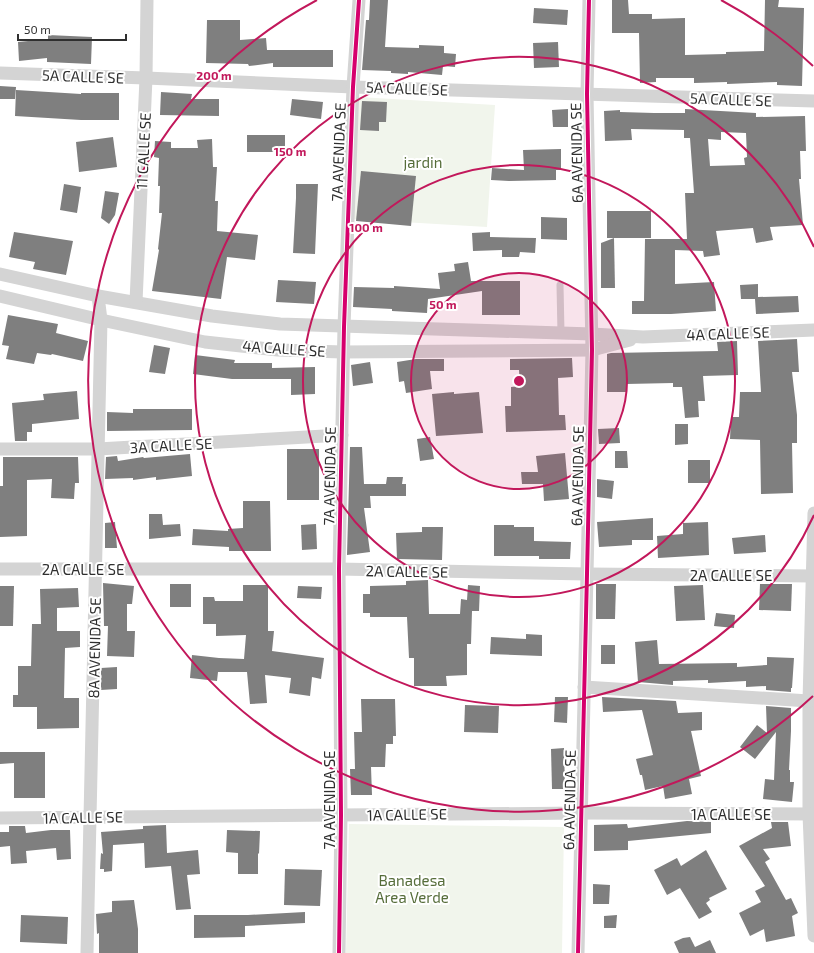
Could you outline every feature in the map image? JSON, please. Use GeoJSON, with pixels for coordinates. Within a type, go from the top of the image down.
{"type":"FeatureCollection","features":[{"type":"Feature","properties":{"kind":"street","name":"11 CALLE SE"},"geometry":{"type":"LineString","coordinates":[[136,302],[146,78],[147,0]]}},
{"type":"Feature","properties":{"kind":"street","name":"7A AVENIDA SE"},"geometry":{"type":"LineString","coordinates":[[339,953],[341,815],[339,569],[343,352],[353,87],[359,0]]}},
{"type":"Feature","properties":{"kind":"street","name":"6A AVENIDA SE"},"geometry":{"type":"LineString","coordinates":[[578,953],[592,350],[587,94],[589,0]]}},
{"type":"Feature","properties":{"kind":"street","name":"5A CALLE SE"},"geometry":{"type":"LineString","coordinates":[[0,73],[353,87],[814,101]]}},
{"type":"Feature","properties":{"kind":"street","name":"4A CALLE SE"},"geometry":{"type":"LineString","coordinates":[[0,274],[98,296],[212,316],[280,324],[643,337],[814,330]]}},
{"type":"Feature","properties":{"kind":"street","name":"4A CALLE SE"},"geometry":{"type":"LineString","coordinates":[[0,296],[101,320],[205,342],[278,350],[343,352],[592,350],[643,337]]}},
{"type":"Feature","properties":{"kind":"street","name":"8A AVENIDA SE"},"geometry":{"type":"LineString","coordinates":[[87,953],[101,320],[98,296]]}},
{"type":"Feature","properties":{"kind":"street","name":"3A CALLE SE"},"geometry":{"type":"LineString","coordinates":[[0,449],[98,449],[342,435]]}},
{"type":"Feature","properties":{"kind":"street"},"geometry":{"type":"LineString","coordinates":[[814,513],[809,701],[814,936]]}},
{"type":"Feature","properties":{"kind":"street","name":"2A CALLE SE"},"geometry":{"type":"LineString","coordinates":[[0,569],[339,569],[587,574],[813,576]]}},
{"type":"Feature","properties":{"kind":"street"},"geometry":{"type":"LineString","coordinates":[[584,687],[809,701]]}},
{"type":"Feature","properties":{"kind":"street","name":"1A CALLE SE"},"geometry":{"type":"LineString","coordinates":[[0,818],[581,813],[812,814]]}},
{"type":"Feature","properties":{"kind":"lane"},"geometry":{"type":"LineString","coordinates":[[560,285],[561,333]]}},
{"type":"Feature","properties":{"kind":"green space","name":"jardin"},"geometry":{"type":"Polygon","coordinates":[[[359,97],[495,105],[487,227],[352,219],[359,97]]]}},
{"type":"Feature","properties":{"kind":"green space","name":"Banadesa Area Verde"},"geometry":{"type":"Polygon","coordinates":[[[349,824],[564,827],[562,953],[346,953],[349,824]]]}},
{"type":"Feature","properties":{"kind":"building"},"geometry":{"type":"Polygon","coordinates":[[[370,0],[388,0],[385,47],[419,48],[419,45],[444,46],[444,53],[456,54],[455,67],[443,66],[442,75],[362,70],[366,20],[369,20],[370,0]]]}},
{"type":"Feature","properties":{"kind":"building"},"geometry":{"type":"Polygon","coordinates":[[[612,0],[628,0],[629,14],[652,14],[652,19],[685,18],[685,55],[764,51],[765,0],[779,0],[778,7],[804,8],[802,86],[777,85],[777,82],[727,84],[727,82],[694,83],[694,78],[656,78],[656,82],[640,83],[639,33],[612,33],[612,0]]]}},
{"type":"Feature","properties":{"kind":"building"},"geometry":{"type":"Polygon","coordinates":[[[534,8],[568,10],[567,25],[533,23],[534,8]]]}},
{"type":"Feature","properties":{"kind":"building"},"geometry":{"type":"Polygon","coordinates":[[[207,20],[240,20],[240,40],[266,38],[267,50],[333,50],[333,67],[273,67],[273,63],[249,66],[248,64],[206,63],[207,20]]]}},
{"type":"Feature","properties":{"kind":"building"},"geometry":{"type":"Polygon","coordinates":[[[48,35],[92,37],[91,64],[47,62],[47,58],[19,61],[18,42],[48,39],[48,35]]]}},
{"type":"Feature","properties":{"kind":"building"},"geometry":{"type":"Polygon","coordinates":[[[558,42],[559,67],[534,68],[533,43],[558,42]]]}},
{"type":"Feature","properties":{"kind":"building"},"geometry":{"type":"Polygon","coordinates":[[[0,86],[16,87],[15,99],[0,99],[0,86]]]}},
{"type":"Feature","properties":{"kind":"building"},"geometry":{"type":"Polygon","coordinates":[[[16,90],[81,94],[119,93],[119,120],[81,120],[15,116],[16,90]]]}},
{"type":"Feature","properties":{"kind":"building"},"geometry":{"type":"Polygon","coordinates":[[[161,92],[192,94],[191,99],[219,99],[219,116],[160,115],[161,92]]]}},
{"type":"Feature","properties":{"kind":"building"},"geometry":{"type":"Polygon","coordinates":[[[292,99],[323,102],[321,119],[290,115],[292,99]]]}},
{"type":"Feature","properties":{"kind":"building"},"geometry":{"type":"Polygon","coordinates":[[[362,101],[387,102],[386,122],[379,122],[379,131],[360,130],[362,101]]]}},
{"type":"Feature","properties":{"kind":"building"},"geometry":{"type":"Polygon","coordinates":[[[568,109],[568,127],[553,127],[552,110],[568,109]]]}},
{"type":"Feature","properties":{"kind":"building"},"geometry":{"type":"Polygon","coordinates":[[[685,109],[756,113],[756,117],[805,116],[806,151],[800,151],[801,179],[799,179],[803,225],[770,227],[773,240],[756,243],[753,228],[716,231],[720,255],[704,257],[703,251],[675,250],[675,284],[714,282],[716,311],[671,314],[632,314],[632,301],[644,301],[645,239],[687,239],[685,193],[694,193],[690,138],[684,138],[684,130],[631,129],[632,140],[605,141],[604,111],[620,110],[620,112],[685,113],[685,109]],[[721,132],[721,140],[708,139],[710,166],[745,165],[744,158],[747,157],[746,133],[721,132]]]}},
{"type":"Feature","properties":{"kind":"building"},"geometry":{"type":"Polygon","coordinates":[[[247,135],[285,135],[285,152],[247,152],[247,135]]]}},
{"type":"Feature","properties":{"kind":"building"},"geometry":{"type":"Polygon","coordinates":[[[113,137],[117,167],[79,172],[76,142],[113,137]]]}},
{"type":"Feature","properties":{"kind":"building"},"geometry":{"type":"Polygon","coordinates":[[[212,139],[213,167],[217,167],[215,201],[218,201],[217,231],[258,235],[255,260],[227,257],[221,299],[152,291],[159,250],[162,213],[159,213],[159,158],[154,157],[155,141],[171,142],[171,148],[198,148],[197,140],[212,139]]]}},
{"type":"Feature","properties":{"kind":"building"},"geometry":{"type":"Polygon","coordinates":[[[561,149],[561,170],[556,170],[556,180],[491,180],[492,168],[524,170],[523,150],[561,149]]]}},
{"type":"Feature","properties":{"kind":"building"},"geometry":{"type":"Polygon","coordinates":[[[361,171],[416,176],[411,226],[356,221],[361,171]]]}},
{"type":"Feature","properties":{"kind":"building"},"geometry":{"type":"Polygon","coordinates":[[[64,184],[81,187],[77,213],[60,210],[64,184]]]}},
{"type":"Feature","properties":{"kind":"building"},"geometry":{"type":"Polygon","coordinates":[[[296,184],[318,184],[315,254],[293,253],[296,184]]]}},
{"type":"Feature","properties":{"kind":"building"},"geometry":{"type":"Polygon","coordinates":[[[105,191],[119,193],[115,215],[109,224],[101,218],[105,191]]]}},
{"type":"Feature","properties":{"kind":"building"},"geometry":{"type":"Polygon","coordinates":[[[607,211],[651,211],[651,238],[607,238],[607,211]]]}},
{"type":"Feature","properties":{"kind":"building"},"geometry":{"type":"Polygon","coordinates":[[[541,217],[567,218],[567,240],[541,239],[541,217]]]}},
{"type":"Feature","properties":{"kind":"building"},"geometry":{"type":"Polygon","coordinates":[[[14,232],[73,241],[66,275],[33,269],[35,262],[9,257],[14,232]]]}},
{"type":"Feature","properties":{"kind":"building"},"geometry":{"type":"Polygon","coordinates":[[[490,232],[490,237],[536,238],[535,253],[520,252],[519,257],[502,257],[502,250],[473,251],[472,233],[490,232]]]}},
{"type":"Feature","properties":{"kind":"building"},"geometry":{"type":"Polygon","coordinates":[[[614,238],[615,288],[601,288],[601,243],[614,238]]]}},
{"type":"Feature","properties":{"kind":"building"},"geometry":{"type":"Polygon","coordinates":[[[468,262],[471,281],[520,281],[520,315],[482,315],[482,291],[428,299],[427,313],[353,307],[354,287],[394,288],[394,286],[440,289],[438,273],[455,271],[454,264],[468,262]]]}},
{"type":"Feature","properties":{"kind":"building"},"geometry":{"type":"Polygon","coordinates":[[[278,280],[316,282],[314,304],[276,302],[278,280]]]}},
{"type":"Feature","properties":{"kind":"building"},"geometry":{"type":"Polygon","coordinates":[[[758,284],[758,297],[798,296],[799,312],[756,314],[755,299],[741,299],[740,285],[758,284]]]}},
{"type":"Feature","properties":{"kind":"building"},"geometry":{"type":"Polygon","coordinates":[[[8,315],[58,324],[56,333],[88,341],[83,361],[52,354],[37,353],[34,364],[6,359],[9,346],[2,345],[8,315]]]}},
{"type":"Feature","properties":{"kind":"building"},"geometry":{"type":"Polygon","coordinates":[[[797,339],[799,372],[792,372],[797,415],[797,443],[792,443],[793,493],[761,494],[760,440],[730,439],[731,417],[739,417],[740,392],[761,392],[758,341],[797,339]]]}},
{"type":"Feature","properties":{"kind":"building"},"geometry":{"type":"Polygon","coordinates":[[[737,341],[738,375],[703,376],[705,401],[698,401],[699,417],[685,418],[682,387],[673,387],[673,383],[626,384],[626,392],[607,392],[607,354],[718,351],[717,342],[737,341]]]}},
{"type":"Feature","properties":{"kind":"building"},"geometry":{"type":"Polygon","coordinates":[[[154,345],[170,348],[165,374],[149,372],[154,345]]]}},
{"type":"Feature","properties":{"kind":"building"},"geometry":{"type":"Polygon","coordinates":[[[195,355],[235,360],[234,363],[272,363],[272,368],[315,367],[315,394],[291,395],[291,379],[232,379],[193,374],[195,355]]]}},
{"type":"Feature","properties":{"kind":"building"},"geometry":{"type":"Polygon","coordinates":[[[572,358],[573,377],[558,378],[559,415],[565,415],[566,430],[506,432],[505,406],[511,406],[511,387],[520,386],[519,370],[510,370],[510,359],[572,358]]]}},
{"type":"Feature","properties":{"kind":"building"},"geometry":{"type":"Polygon","coordinates":[[[416,359],[444,359],[444,371],[430,371],[432,389],[406,393],[404,381],[399,382],[397,362],[416,359]]]}},
{"type":"Feature","properties":{"kind":"building"},"geometry":{"type":"Polygon","coordinates":[[[370,362],[373,383],[353,386],[351,365],[370,362]]]}},
{"type":"Feature","properties":{"kind":"building"},"geometry":{"type":"Polygon","coordinates":[[[77,391],[79,419],[32,424],[32,432],[27,432],[27,441],[15,441],[12,403],[44,400],[43,394],[77,391]]]}},
{"type":"Feature","properties":{"kind":"building"},"geometry":{"type":"Polygon","coordinates":[[[454,392],[454,394],[479,392],[483,433],[436,436],[432,394],[454,392]]]}},
{"type":"Feature","properties":{"kind":"building"},"geometry":{"type":"Polygon","coordinates":[[[133,409],[192,409],[192,430],[107,431],[107,412],[133,413],[133,409]]]}},
{"type":"Feature","properties":{"kind":"building"},"geometry":{"type":"Polygon","coordinates":[[[675,424],[688,424],[688,444],[675,445],[675,424]]]}},
{"type":"Feature","properties":{"kind":"building"},"geometry":{"type":"Polygon","coordinates":[[[619,428],[620,443],[599,444],[598,429],[619,428]]]}},
{"type":"Feature","properties":{"kind":"building"},"geometry":{"type":"Polygon","coordinates":[[[430,437],[434,459],[420,461],[417,439],[430,437]]]}},
{"type":"Feature","properties":{"kind":"building"},"geometry":{"type":"Polygon","coordinates":[[[350,447],[362,447],[364,484],[386,484],[387,477],[403,477],[402,484],[406,484],[406,496],[370,496],[371,508],[364,508],[370,552],[347,555],[350,447]]]}},
{"type":"Feature","properties":{"kind":"building"},"geometry":{"type":"Polygon","coordinates":[[[287,449],[319,449],[319,500],[287,500],[287,449]]]}},
{"type":"Feature","properties":{"kind":"building"},"geometry":{"type":"Polygon","coordinates":[[[615,451],[627,451],[628,468],[615,468],[615,451]]]}},
{"type":"Feature","properties":{"kind":"building"},"geometry":{"type":"Polygon","coordinates":[[[565,453],[569,499],[544,501],[543,484],[522,484],[521,472],[538,472],[536,456],[565,453]]]}},
{"type":"Feature","properties":{"kind":"building"},"geometry":{"type":"Polygon","coordinates":[[[190,454],[192,476],[156,480],[156,477],[133,480],[133,478],[105,479],[106,457],[117,456],[118,461],[143,457],[190,454]]]}},
{"type":"Feature","properties":{"kind":"building"},"geometry":{"type":"Polygon","coordinates":[[[3,457],[78,457],[79,483],[75,483],[74,499],[51,498],[52,479],[27,480],[27,536],[0,537],[0,486],[3,486],[3,457]]]}},
{"type":"Feature","properties":{"kind":"building"},"geometry":{"type":"Polygon","coordinates":[[[688,460],[710,460],[710,483],[688,483],[688,460]]]}},
{"type":"Feature","properties":{"kind":"building"},"geometry":{"type":"Polygon","coordinates":[[[597,479],[614,481],[612,499],[597,497],[597,479]]]}},
{"type":"Feature","properties":{"kind":"building"},"geometry":{"type":"Polygon","coordinates":[[[243,501],[270,501],[271,551],[229,551],[229,547],[192,545],[193,529],[228,531],[228,529],[243,528],[243,501]]]}},
{"type":"Feature","properties":{"kind":"building"},"geometry":{"type":"Polygon","coordinates":[[[149,514],[162,514],[163,525],[180,524],[181,536],[149,539],[149,514]]]}},
{"type":"Feature","properties":{"kind":"building"},"geometry":{"type":"Polygon","coordinates":[[[653,518],[653,540],[632,540],[632,545],[599,547],[597,522],[653,518]]]}},
{"type":"Feature","properties":{"kind":"building"},"geometry":{"type":"Polygon","coordinates":[[[115,522],[117,548],[105,548],[105,523],[115,522]]]}},
{"type":"Feature","properties":{"kind":"building"},"geometry":{"type":"Polygon","coordinates":[[[708,522],[709,555],[658,558],[657,536],[683,534],[683,523],[708,522]]]}},
{"type":"Feature","properties":{"kind":"building"},"geometry":{"type":"Polygon","coordinates":[[[316,524],[317,549],[302,550],[301,525],[316,524]]]}},
{"type":"Feature","properties":{"kind":"building"},"geometry":{"type":"Polygon","coordinates":[[[494,525],[534,527],[534,541],[571,542],[570,559],[539,559],[539,556],[494,556],[494,525]]]}},
{"type":"Feature","properties":{"kind":"building"},"geometry":{"type":"Polygon","coordinates":[[[422,527],[443,527],[442,560],[397,559],[396,533],[422,532],[422,527]]]}},
{"type":"Feature","properties":{"kind":"building"},"geometry":{"type":"Polygon","coordinates":[[[765,535],[766,552],[734,554],[732,538],[765,535]]]}},
{"type":"Feature","properties":{"kind":"building"},"geometry":{"type":"Polygon","coordinates":[[[428,580],[429,614],[460,614],[461,599],[467,600],[468,585],[480,586],[479,611],[472,611],[471,644],[467,644],[467,675],[446,676],[447,686],[414,686],[414,658],[409,658],[407,617],[370,617],[370,613],[363,613],[363,594],[370,594],[370,586],[406,585],[406,581],[428,580]]]}},
{"type":"Feature","properties":{"kind":"building"},"geometry":{"type":"Polygon","coordinates":[[[103,583],[134,586],[132,604],[127,604],[127,631],[135,631],[134,657],[107,656],[108,626],[104,626],[103,583]]]}},
{"type":"Feature","properties":{"kind":"building"},"geometry":{"type":"Polygon","coordinates":[[[170,584],[191,584],[191,607],[170,607],[170,584]]]}},
{"type":"Feature","properties":{"kind":"building"},"geometry":{"type":"Polygon","coordinates":[[[596,584],[616,584],[615,619],[596,619],[596,584]]]}},
{"type":"Feature","properties":{"kind":"building"},"geometry":{"type":"Polygon","coordinates":[[[760,584],[792,584],[791,611],[759,610],[760,584]]]}},
{"type":"Feature","properties":{"kind":"building"},"geometry":{"type":"Polygon","coordinates":[[[243,585],[268,585],[268,631],[274,631],[272,651],[324,658],[321,679],[312,677],[310,696],[289,693],[291,678],[265,675],[267,703],[250,704],[247,672],[218,672],[217,681],[190,678],[192,655],[244,659],[246,635],[216,636],[216,624],[203,624],[203,597],[214,597],[215,601],[243,601],[243,585]]]}},
{"type":"Feature","properties":{"kind":"building"},"geometry":{"type":"Polygon","coordinates":[[[703,585],[705,620],[676,621],[674,586],[703,585]]]}},
{"type":"Feature","properties":{"kind":"building"},"geometry":{"type":"Polygon","coordinates":[[[0,586],[14,586],[13,626],[0,626],[0,586]]]}},
{"type":"Feature","properties":{"kind":"building"},"geometry":{"type":"Polygon","coordinates":[[[298,586],[322,587],[321,599],[297,598],[298,586]]]}},
{"type":"Feature","properties":{"kind":"building"},"geometry":{"type":"Polygon","coordinates":[[[78,588],[79,607],[57,608],[57,631],[80,631],[80,647],[65,648],[64,698],[79,698],[79,728],[37,729],[37,707],[13,707],[13,695],[18,695],[18,666],[31,666],[32,624],[41,624],[40,589],[78,588]]]}},
{"type":"Feature","properties":{"kind":"building"},"geometry":{"type":"Polygon","coordinates":[[[716,613],[735,615],[734,628],[714,626],[716,613]]]}},
{"type":"Feature","properties":{"kind":"building"},"geometry":{"type":"Polygon","coordinates":[[[526,634],[542,635],[542,656],[490,654],[491,637],[526,639],[526,634]]]}},
{"type":"Feature","properties":{"kind":"building"},"geometry":{"type":"Polygon","coordinates":[[[657,640],[659,664],[737,663],[737,667],[767,665],[767,657],[794,658],[791,692],[766,690],[766,686],[746,687],[746,681],[708,683],[708,680],[673,681],[673,685],[638,682],[635,642],[657,640]]]}},
{"type":"Feature","properties":{"kind":"building"},"geometry":{"type":"Polygon","coordinates":[[[601,645],[615,645],[615,664],[601,664],[601,645]]]}},
{"type":"Feature","properties":{"kind":"building"},"geometry":{"type":"Polygon","coordinates":[[[117,667],[117,689],[101,690],[101,668],[117,667]]]}},
{"type":"Feature","properties":{"kind":"building"},"geometry":{"type":"Polygon","coordinates":[[[555,697],[568,697],[567,723],[554,722],[555,697]]]}},
{"type":"Feature","properties":{"kind":"building"},"geometry":{"type":"Polygon","coordinates":[[[602,697],[676,701],[678,713],[702,712],[702,730],[691,731],[701,776],[689,779],[692,794],[665,799],[663,786],[645,790],[642,775],[640,775],[636,759],[653,755],[642,710],[603,712],[602,697]]]}},
{"type":"Feature","properties":{"kind":"building"},"geometry":{"type":"Polygon","coordinates":[[[361,699],[395,699],[396,736],[393,736],[393,744],[386,744],[385,767],[371,767],[372,795],[351,795],[350,769],[355,769],[354,732],[362,732],[361,699]]]}},
{"type":"Feature","properties":{"kind":"building"},"geometry":{"type":"Polygon","coordinates":[[[465,705],[499,706],[498,733],[464,732],[465,705]]]}},
{"type":"Feature","properties":{"kind":"building"},"geometry":{"type":"Polygon","coordinates":[[[766,706],[791,708],[789,770],[790,782],[794,782],[792,802],[763,799],[765,779],[774,780],[776,732],[755,759],[740,747],[757,725],[767,733],[766,706]]]}},
{"type":"Feature","properties":{"kind":"building"},"geometry":{"type":"Polygon","coordinates":[[[564,748],[565,789],[552,789],[551,749],[564,748]]]}},
{"type":"Feature","properties":{"kind":"building"},"geometry":{"type":"Polygon","coordinates":[[[0,752],[45,752],[45,798],[14,798],[14,763],[0,764],[0,752]]]}},
{"type":"Feature","properties":{"kind":"building"},"geometry":{"type":"Polygon","coordinates":[[[687,821],[711,822],[711,833],[628,841],[628,850],[594,851],[594,825],[627,824],[628,828],[687,821]]]}},
{"type":"Feature","properties":{"kind":"building"},"geometry":{"type":"Polygon","coordinates":[[[771,822],[788,822],[791,846],[763,849],[770,859],[765,862],[786,900],[791,898],[798,913],[792,916],[795,936],[766,942],[764,929],[750,936],[739,913],[761,902],[755,891],[765,886],[739,846],[772,828],[771,822]]]}},
{"type":"Feature","properties":{"kind":"building"},"geometry":{"type":"Polygon","coordinates":[[[166,825],[167,853],[198,850],[200,874],[187,875],[191,909],[176,910],[171,866],[145,868],[144,843],[113,845],[112,871],[104,872],[104,869],[100,869],[101,853],[103,854],[101,832],[143,829],[143,826],[166,825]]]}},
{"type":"Feature","properties":{"kind":"building"},"geometry":{"type":"Polygon","coordinates":[[[9,826],[25,826],[26,833],[51,830],[70,830],[71,859],[57,860],[56,848],[26,851],[27,863],[11,864],[10,846],[0,847],[0,832],[9,832],[9,826]]]}},
{"type":"Feature","properties":{"kind":"building"},"geometry":{"type":"Polygon","coordinates":[[[227,830],[260,831],[258,874],[238,874],[238,853],[226,852],[227,830]]]}},
{"type":"Feature","properties":{"kind":"building"},"geometry":{"type":"Polygon","coordinates":[[[706,850],[727,889],[709,898],[710,900],[706,903],[712,912],[699,919],[680,888],[667,895],[654,870],[677,858],[681,866],[706,850]]]}},
{"type":"Feature","properties":{"kind":"building"},"geometry":{"type":"Polygon","coordinates":[[[285,869],[322,870],[320,906],[284,905],[285,869]]]}},
{"type":"Feature","properties":{"kind":"building"},"geometry":{"type":"Polygon","coordinates":[[[593,884],[610,885],[609,904],[593,904],[593,884]]]}},
{"type":"Feature","properties":{"kind":"building"},"geometry":{"type":"Polygon","coordinates":[[[134,900],[138,929],[138,953],[99,953],[99,933],[97,934],[96,914],[112,912],[112,901],[134,900]]]}},
{"type":"Feature","properties":{"kind":"building"},"geometry":{"type":"Polygon","coordinates":[[[305,912],[305,923],[245,926],[245,937],[194,938],[194,915],[248,915],[305,912]]]}},
{"type":"Feature","properties":{"kind":"building"},"geometry":{"type":"Polygon","coordinates":[[[21,915],[68,917],[67,944],[20,942],[21,915]]]}},
{"type":"Feature","properties":{"kind":"building"},"geometry":{"type":"Polygon","coordinates":[[[617,915],[616,928],[604,928],[604,916],[617,915]]]}},
{"type":"Feature","properties":{"kind":"building"},"geometry":{"type":"Polygon","coordinates":[[[690,937],[695,947],[710,940],[716,953],[679,953],[674,942],[690,937]]]}},
{"type":"Feature","properties":{"kind":"cycle path"},"geometry":{"type":"LineString","coordinates":[[339,953],[341,815],[339,569],[344,327],[353,87],[359,0]]}},
{"type":"Feature","properties":{"kind":"cycle path"},"geometry":{"type":"LineString","coordinates":[[578,953],[592,350],[587,94],[589,0]]}}]}
